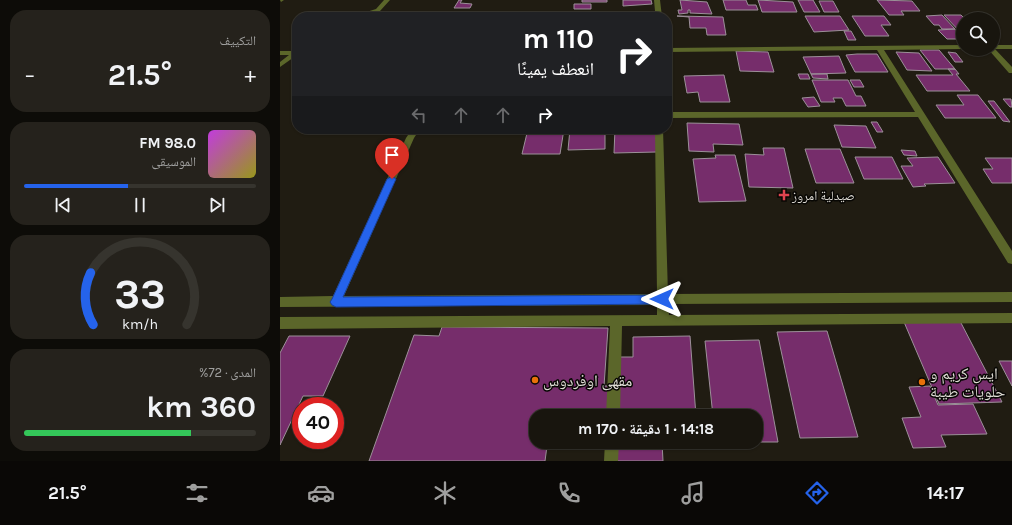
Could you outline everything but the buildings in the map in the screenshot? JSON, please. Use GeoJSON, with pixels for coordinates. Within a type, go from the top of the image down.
{"type":"FeatureCollection","features":[{"type":"Feature","properties":{"kind":"street"},"geometry":{"type":"LineString","coordinates":[[372,12],[378,10],[387,0]]}},
{"type":"Feature","properties":{"kind":"street"},"geometry":{"type":"LineString","coordinates":[[657,0],[659,12]]}},
{"type":"Feature","properties":{"kind":"street"},"geometry":{"type":"LineString","coordinates":[[672,50],[956,47]]}},
{"type":"Feature","properties":{"kind":"street"},"geometry":{"type":"LineString","coordinates":[[1000,47],[1012,47]]}},
{"type":"Feature","properties":{"kind":"street"},"geometry":{"type":"LineString","coordinates":[[878,48],[1012,260]]}},
{"type":"Feature","properties":{"kind":"street"},"geometry":{"type":"LineString","coordinates":[[280,53],[292,53]]}},
{"type":"Feature","properties":{"kind":"street"},"geometry":{"type":"LineString","coordinates":[[998,56],[1012,70]]}},
{"type":"Feature","properties":{"kind":"street"},"geometry":{"type":"LineString","coordinates":[[280,65],[292,57]]}},
{"type":"Feature","properties":{"kind":"street"},"geometry":{"type":"LineString","coordinates":[[672,115],[920,114]]}},
{"type":"Feature","properties":{"kind":"street"},"geometry":{"type":"LineString","coordinates":[[336,302],[413,134]]}},
{"type":"Feature","properties":{"kind":"street"},"geometry":{"type":"LineString","coordinates":[[659,134],[663,320]]}},
{"type":"Feature","properties":{"kind":"street"},"geometry":{"type":"LineString","coordinates":[[280,302],[1012,297]]}},
{"type":"Feature","properties":{"kind":"street"},"geometry":{"type":"LineString","coordinates":[[280,323],[1012,318]]}},
{"type":"Feature","properties":{"kind":"street"},"geometry":{"type":"LineString","coordinates":[[613,409],[616,321]]}},
{"type":"Feature","properties":{"kind":"street"},"geometry":{"type":"LineString","coordinates":[[611,461],[612,449]]}},
{"type":"Feature","properties":{"kind":"place","name":"صيدلية امروز"},"geometry":{"type":"Point","coordinates":[784,195]}},
{"type":"Feature","properties":{"kind":"place","name":"مقهى اوفردوس"},"geometry":{"type":"Point","coordinates":[535,380]}},
{"type":"Feature","properties":{"kind":"place","name":"ايس كريم و حلويات طيبة"},"geometry":{"type":"Point","coordinates":[922,382]}},
{"type":"Feature","properties":{"kind":"route"},"geometry":{"type":"LineString","coordinates":[[392,179],[336,302],[662,299]]}}]}
